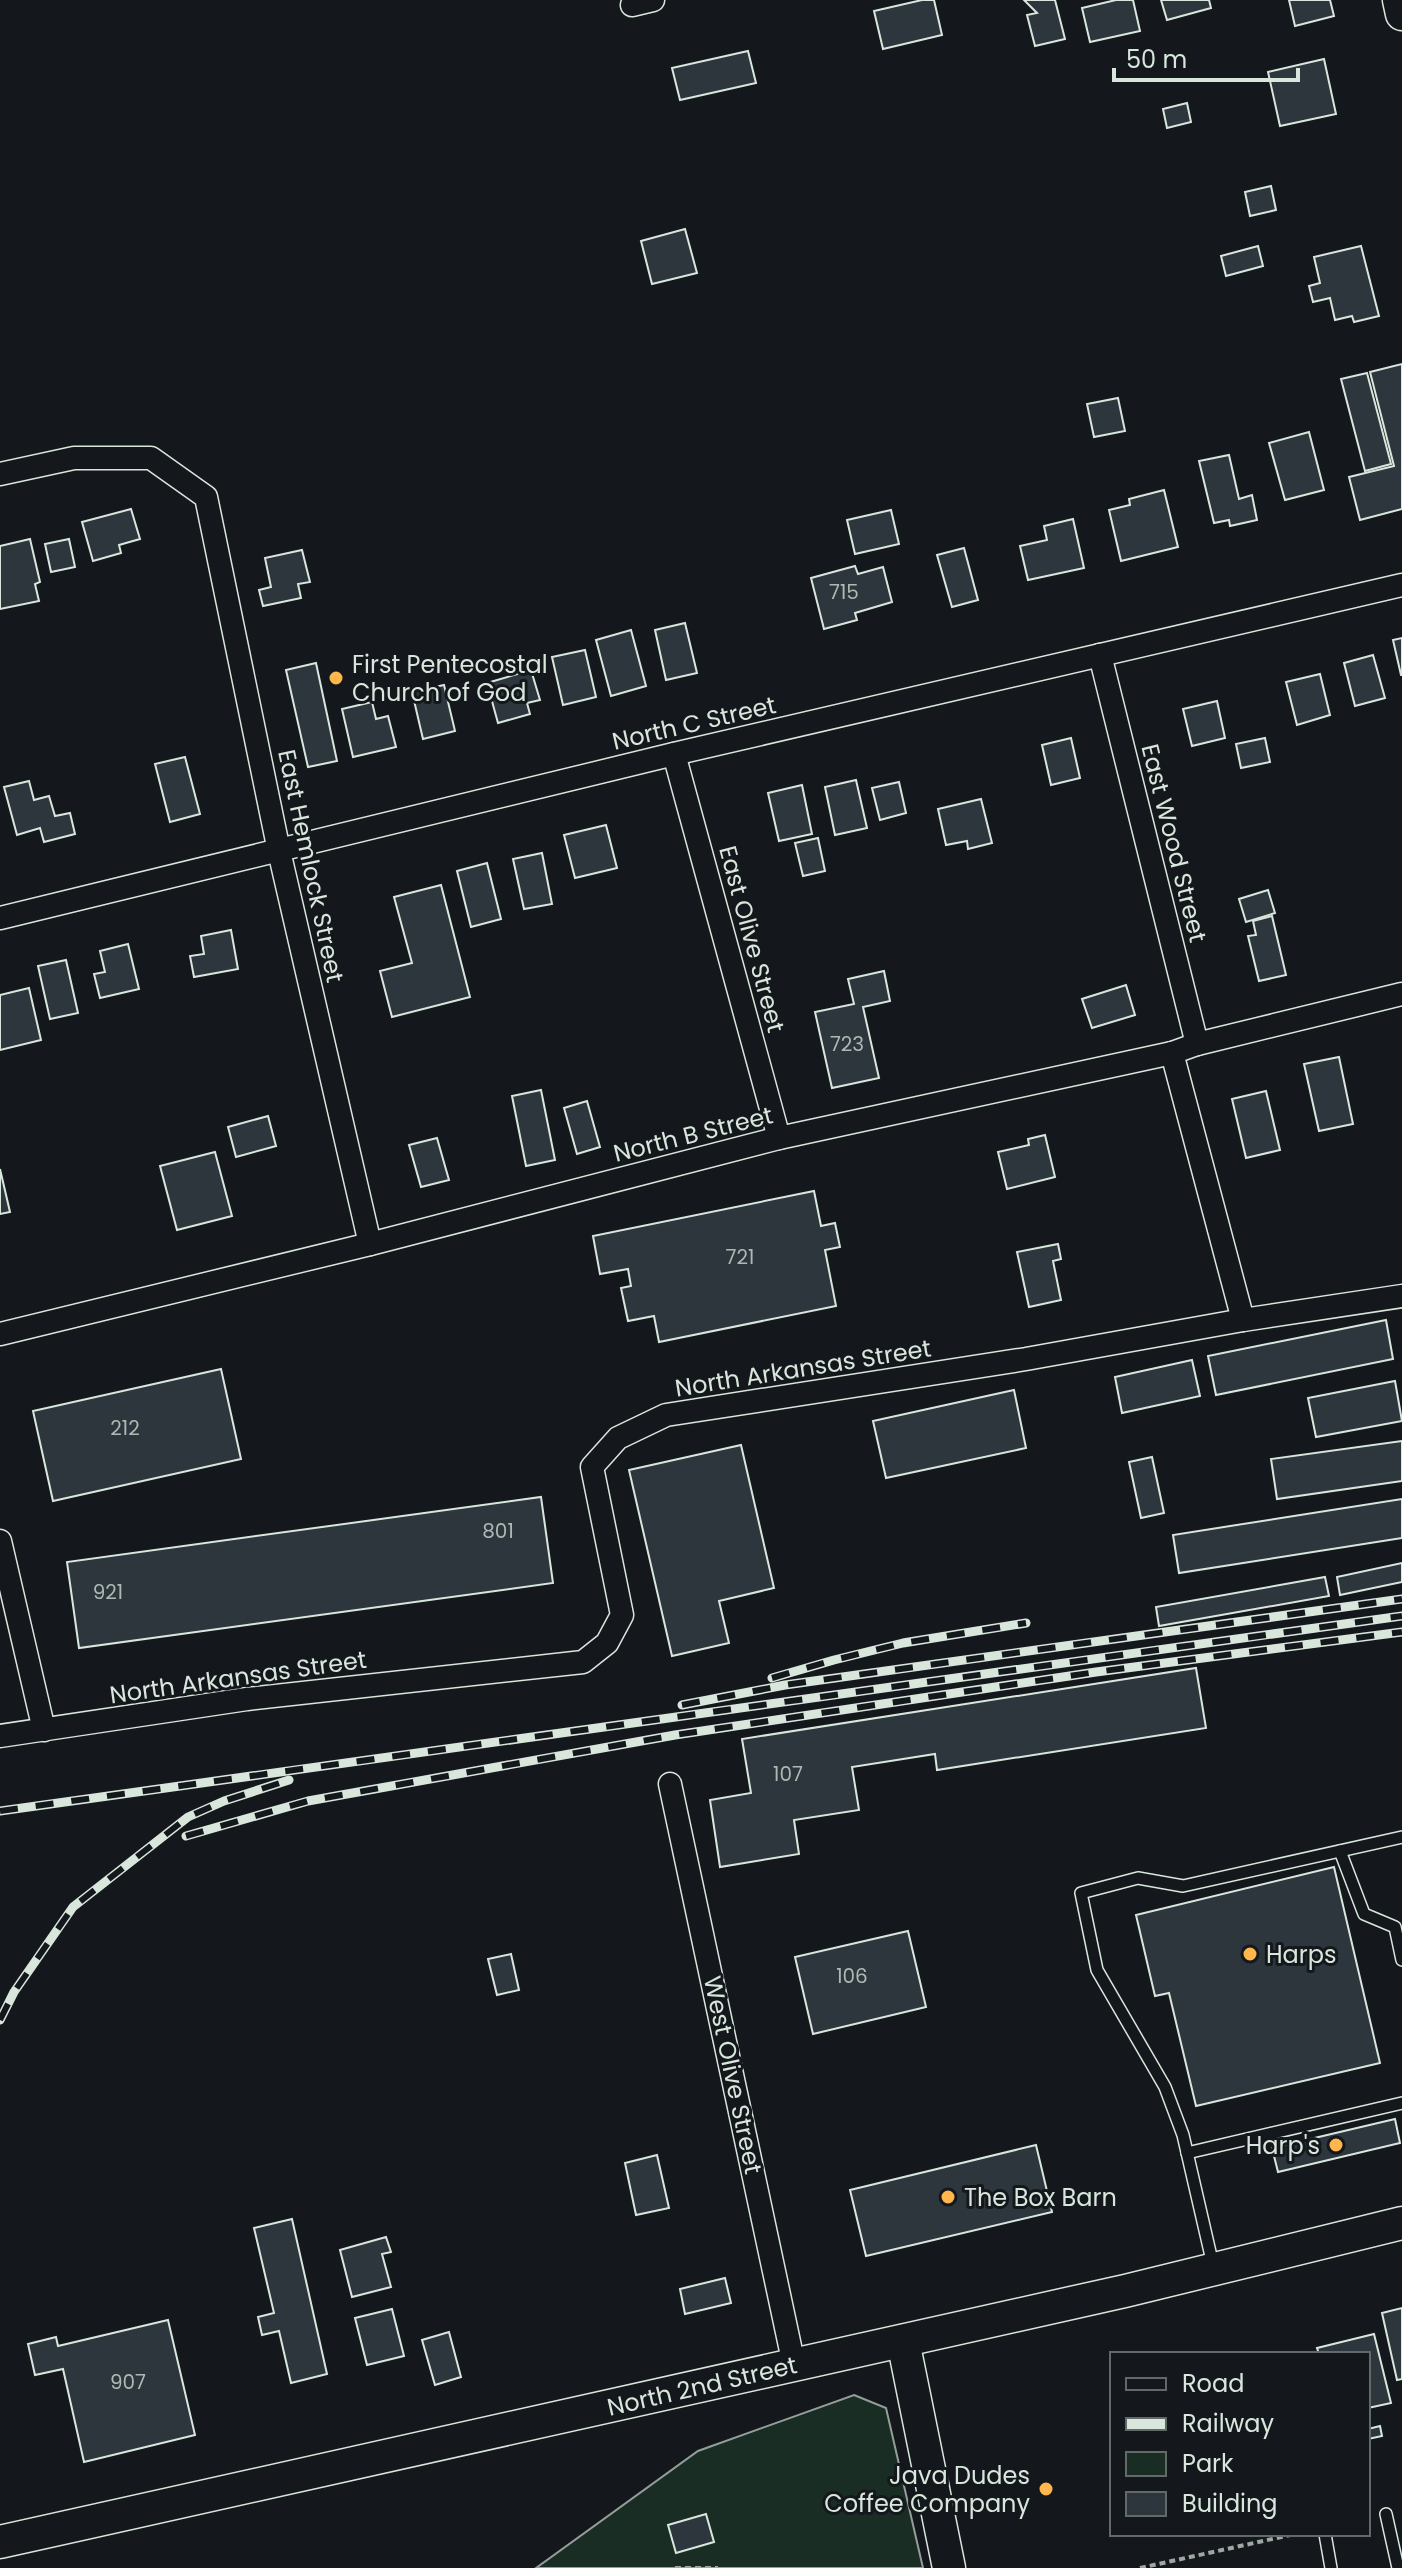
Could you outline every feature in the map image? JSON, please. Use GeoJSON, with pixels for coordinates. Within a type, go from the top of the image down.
{"type":"FeatureCollection","features":[{"type":"Feature","properties":{"kind":"main road"},"geometry":{"type":"LineString","coordinates":[[1399,0],[1402,14]]}},
{"type":"Feature","properties":{"kind":"main road","name":"North 2nd Street"},"geometry":{"type":"LineString","coordinates":[[0,2542],[903,2341],[1402,2223]]}},
{"type":"Feature","properties":{"kind":"main road"},"geometry":{"type":"LineString","coordinates":[[903,2341],[949,2568]]}},
{"type":"Feature","properties":{"kind":"street","name":"East Hemlock Street"},"geometry":{"type":"LineString","coordinates":[[0,474],[74,458],[151,458],[206,497],[279,851],[370,1244]]}},
{"type":"Feature","properties":{"kind":"street","name":"North C Street"},"geometry":{"type":"LineString","coordinates":[[0,918],[674,754],[1402,585]]}},
{"type":"Feature","properties":{"kind":"street","name":"East Wood Street"},"geometry":{"type":"LineString","coordinates":[[1100,655],[1197,1044]]}},
{"type":"Feature","properties":{"kind":"street","name":"East Olive Street"},"geometry":{"type":"LineString","coordinates":[[674,754],[779,1138]]}},
{"type":"Feature","properties":{"kind":"street","name":"North B Street"},"geometry":{"type":"LineString","coordinates":[[0,1334],[370,1244],[779,1138],[1172,1053],[1197,1044],[1402,994]]}},
{"type":"Feature","properties":{"kind":"street"},"geometry":{"type":"LineString","coordinates":[[1172,1053],[1243,1320]]}},
{"type":"Feature","properties":{"kind":"street","name":"North Arkansas Street"},"geometry":{"type":"LineString","coordinates":[[0,1736],[247,1699],[583,1662],[607,1643],[622,1615],[592,1467],[618,1438],[666,1415],[1010,1362],[1243,1320],[1402,1296]]}},
{"type":"Feature","properties":{"kind":"street"},"geometry":{"type":"LineString","coordinates":[[0,1541],[44,1730]]}},
{"type":"Feature","properties":{"kind":"street","name":"West Olive Street"},"geometry":{"type":"LineString","coordinates":[[670,1784],[794,2365]]}},
{"type":"Feature","properties":{"kind":"lane"},"geometry":{"type":"LineString","coordinates":[[1214,2269],[1183,2135],[1165,2087],[1097,1970],[1081,1893],[1138,1878],[1183,1886],[1402,1837]]}},
{"type":"Feature","properties":{"kind":"lane"},"geometry":{"type":"LineString","coordinates":[[1340,1851],[1364,1914],[1395,1927],[1402,1960]]}},
{"type":"Feature","properties":{"kind":"lane"},"geometry":{"type":"LineString","coordinates":[[1187,2153],[1402,2103]]}},
{"type":"Feature","properties":{"kind":"lane"},"geometry":{"type":"LineString","coordinates":[[1386,2514],[1398,2568]]}},
{"type":"Feature","properties":{"kind":"lane"},"geometry":{"type":"LineString","coordinates":[[1325,2536],[1331,2568]]}},
{"type":"Feature","properties":{"kind":"path"},"geometry":{"type":"LineString","coordinates":[[1140,2568],[1286,2536]]}},
{"type":"Feature","properties":{"kind":"path"},"geometry":{"type":"LineString","coordinates":[[675,2568],[718,2568]]}},
{"type":"Feature","properties":{"kind":"green space"},"geometry":{"type":"Polygon","coordinates":[[[854,2395],[886,2408],[923,2568],[536,2568],[698,2451],[854,2395]]]}},
{"type":"Feature","properties":{"kind":"building"},"geometry":{"type":"Polygon","coordinates":[[[934,0],[942,35],[883,49],[874,11],[934,0]]]}},
{"type":"Feature","properties":{"kind":"building"},"geometry":{"type":"Polygon","coordinates":[[[1024,0],[1055,0],[1065,39],[1035,46],[1027,15],[1037,13],[1024,0]]]}},
{"type":"Feature","properties":{"kind":"building"},"geometry":{"type":"Polygon","coordinates":[[[1116,0],[1133,0],[1140,31],[1090,42],[1082,8],[1116,0]]]}},
{"type":"Feature","properties":{"kind":"building"},"geometry":{"type":"Polygon","coordinates":[[[1161,0],[1209,0],[1211,8],[1167,20],[1161,0]]]}},
{"type":"Feature","properties":{"kind":"building"},"geometry":{"type":"Polygon","coordinates":[[[1289,0],[1330,0],[1334,16],[1295,26],[1289,0]]]}},
{"type":"Feature","properties":{"kind":"building"},"geometry":{"type":"Polygon","coordinates":[[[748,51],[756,83],[680,100],[672,68],[748,51]]]}},
{"type":"Feature","properties":{"kind":"building"},"geometry":{"type":"Polygon","coordinates":[[[1324,59],[1336,114],[1280,126],[1268,72],[1324,59]]]}},
{"type":"Feature","properties":{"kind":"building"},"geometry":{"type":"Polygon","coordinates":[[[1187,103],[1191,122],[1167,128],[1163,109],[1187,103]]]}},
{"type":"Feature","properties":{"kind":"building"},"geometry":{"type":"Polygon","coordinates":[[[1271,186],[1276,210],[1250,216],[1245,192],[1271,186]]]}},
{"type":"Feature","properties":{"kind":"building"},"geometry":{"type":"Polygon","coordinates":[[[685,229],[697,273],[652,284],[641,241],[685,229]]]}},
{"type":"Feature","properties":{"kind":"building"},"geometry":{"type":"Polygon","coordinates":[[[1258,246],[1263,266],[1226,276],[1221,256],[1258,246]]]}},
{"type":"Feature","properties":{"kind":"building"},"geometry":{"type":"Polygon","coordinates":[[[1361,246],[1379,316],[1354,322],[1352,316],[1335,320],[1330,298],[1313,302],[1309,286],[1320,283],[1314,257],[1361,246]]]}},
{"type":"Feature","properties":{"kind":"building"},"geometry":{"type":"Polygon","coordinates":[[[1402,364],[1402,509],[1360,520],[1349,477],[1394,466],[1370,372],[1402,364]]]}},
{"type":"Feature","properties":{"kind":"building"},"geometry":{"type":"Polygon","coordinates":[[[1367,373],[1391,464],[1365,471],[1341,379],[1367,373]]]}},
{"type":"Feature","properties":{"kind":"building"},"geometry":{"type":"Polygon","coordinates":[[[1118,398],[1125,431],[1094,437],[1087,404],[1118,398]]]}},
{"type":"Feature","properties":{"kind":"building"},"geometry":{"type":"Polygon","coordinates":[[[1309,432],[1324,490],[1285,500],[1269,443],[1309,432]]]}},
{"type":"Feature","properties":{"kind":"building"},"geometry":{"type":"Polygon","coordinates":[[[1229,455],[1239,499],[1252,495],[1257,520],[1230,526],[1229,520],[1214,523],[1199,461],[1229,455]]]}},
{"type":"Feature","properties":{"kind":"building"},"geometry":{"type":"Polygon","coordinates":[[[1164,490],[1178,547],[1121,561],[1109,510],[1130,505],[1129,499],[1164,490]]]}},
{"type":"Feature","properties":{"kind":"building"},"geometry":{"type":"Polygon","coordinates":[[[131,509],[140,539],[119,545],[121,553],[93,561],[82,522],[131,509]]]}},
{"type":"Feature","properties":{"kind":"building"},"geometry":{"type":"Polygon","coordinates":[[[891,510],[899,544],[855,554],[847,520],[891,510]]]}},
{"type":"Feature","properties":{"kind":"building"},"geometry":{"type":"Polygon","coordinates":[[[1073,519],[1084,568],[1028,580],[1020,546],[1047,540],[1044,526],[1073,519]]]}},
{"type":"Feature","properties":{"kind":"building"},"geometry":{"type":"Polygon","coordinates":[[[30,539],[40,582],[35,584],[39,601],[0,609],[0,546],[30,539]]]}},
{"type":"Feature","properties":{"kind":"building"},"geometry":{"type":"Polygon","coordinates":[[[69,539],[75,567],[51,572],[45,544],[69,539]]]}},
{"type":"Feature","properties":{"kind":"building"},"geometry":{"type":"Polygon","coordinates":[[[964,548],[978,600],[952,607],[937,555],[964,548]]]}},
{"type":"Feature","properties":{"kind":"building"},"geometry":{"type":"Polygon","coordinates":[[[302,550],[310,582],[298,584],[301,598],[263,606],[259,590],[271,587],[265,558],[302,550]]]}},
{"type":"Feature","properties":{"kind":"building"},"geometry":{"type":"Polygon","coordinates":[[[855,566],[858,574],[883,567],[892,602],[855,613],[857,620],[824,629],[811,578],[855,566]]]}},
{"type":"Feature","properties":{"kind":"building"},"geometry":{"type":"Polygon","coordinates":[[[685,623],[697,673],[666,680],[655,630],[685,623]]]}},
{"type":"Feature","properties":{"kind":"building"},"geometry":{"type":"Polygon","coordinates":[[[631,630],[646,686],[611,696],[596,640],[631,630]]]}},
{"type":"Feature","properties":{"kind":"building"},"geometry":{"type":"Polygon","coordinates":[[[1402,638],[1402,675],[1401,675],[1393,640],[1402,638]]]}},
{"type":"Feature","properties":{"kind":"building"},"geometry":{"type":"Polygon","coordinates":[[[585,650],[596,697],[563,705],[552,657],[585,650]]]}},
{"type":"Feature","properties":{"kind":"building"},"geometry":{"type":"Polygon","coordinates":[[[1373,655],[1385,698],[1355,706],[1344,663],[1373,655]]]}},
{"type":"Feature","properties":{"kind":"building"},"geometry":{"type":"Polygon","coordinates":[[[316,663],[337,761],[308,767],[286,670],[316,663]]]}},
{"type":"Feature","properties":{"kind":"building"},"geometry":{"type":"Polygon","coordinates":[[[531,670],[540,700],[527,703],[530,714],[498,723],[487,683],[531,670]]]}},
{"type":"Feature","properties":{"kind":"building"},"geometry":{"type":"Polygon","coordinates":[[[1320,674],[1330,715],[1297,725],[1286,682],[1320,674]]]}},
{"type":"Feature","properties":{"kind":"building"},"geometry":{"type":"Polygon","coordinates":[[[444,685],[455,731],[423,739],[412,692],[444,685]]]}},
{"type":"Feature","properties":{"kind":"building"},"geometry":{"type":"Polygon","coordinates":[[[1217,701],[1225,738],[1192,746],[1183,709],[1217,701]]]}},
{"type":"Feature","properties":{"kind":"building"},"geometry":{"type":"Polygon","coordinates":[[[372,702],[376,719],[388,716],[396,747],[353,757],[342,709],[372,702]]]}},
{"type":"Feature","properties":{"kind":"building"},"geometry":{"type":"Polygon","coordinates":[[[1071,738],[1080,778],[1051,785],[1042,745],[1071,738]]]}},
{"type":"Feature","properties":{"kind":"building"},"geometry":{"type":"Polygon","coordinates":[[[1265,738],[1270,762],[1241,768],[1236,744],[1265,738]]]}},
{"type":"Feature","properties":{"kind":"building"},"geometry":{"type":"Polygon","coordinates":[[[185,757],[200,814],[170,822],[155,764],[185,757]]]}},
{"type":"Feature","properties":{"kind":"building"},"geometry":{"type":"Polygon","coordinates":[[[856,780],[867,828],[835,835],[825,787],[856,780]]]}},
{"type":"Feature","properties":{"kind":"building"},"geometry":{"type":"Polygon","coordinates":[[[29,781],[34,800],[49,796],[55,816],[70,813],[75,834],[44,842],[40,828],[17,835],[4,787],[29,781]]]}},
{"type":"Feature","properties":{"kind":"building"},"geometry":{"type":"Polygon","coordinates":[[[899,782],[906,813],[880,820],[872,788],[899,782]]]}},
{"type":"Feature","properties":{"kind":"building"},"geometry":{"type":"Polygon","coordinates":[[[802,785],[812,834],[779,841],[768,793],[802,785]]]}},
{"type":"Feature","properties":{"kind":"building"},"geometry":{"type":"Polygon","coordinates":[[[981,799],[992,843],[968,849],[967,841],[946,845],[938,809],[981,799]]]}},
{"type":"Feature","properties":{"kind":"building"},"geometry":{"type":"Polygon","coordinates":[[[606,825],[617,868],[575,878],[564,835],[606,825]]]}},
{"type":"Feature","properties":{"kind":"building"},"geometry":{"type":"Polygon","coordinates":[[[818,838],[825,871],[803,876],[795,843],[818,838]]]}},
{"type":"Feature","properties":{"kind":"building"},"geometry":{"type":"Polygon","coordinates":[[[542,853],[552,904],[524,909],[513,859],[542,853]]]}},
{"type":"Feature","properties":{"kind":"building"},"geometry":{"type":"Polygon","coordinates":[[[487,863],[501,919],[471,927],[457,871],[487,863]]]}},
{"type":"Feature","properties":{"kind":"building"},"geometry":{"type":"Polygon","coordinates":[[[441,885],[470,997],[392,1017],[380,971],[412,963],[394,897],[441,885]]]}},
{"type":"Feature","properties":{"kind":"building"},"geometry":{"type":"Polygon","coordinates":[[[1268,890],[1275,913],[1246,922],[1239,899],[1268,890]]]}},
{"type":"Feature","properties":{"kind":"building"},"geometry":{"type":"Polygon","coordinates":[[[1272,916],[1286,975],[1259,981],[1248,936],[1256,935],[1253,921],[1272,916]]]}},
{"type":"Feature","properties":{"kind":"building"},"geometry":{"type":"Polygon","coordinates":[[[231,930],[238,969],[194,977],[190,956],[204,954],[201,936],[231,930]]]}},
{"type":"Feature","properties":{"kind":"building"},"geometry":{"type":"Polygon","coordinates":[[[128,944],[139,989],[100,998],[94,974],[105,972],[100,951],[128,944]]]}},
{"type":"Feature","properties":{"kind":"building"},"geometry":{"type":"Polygon","coordinates":[[[66,960],[78,1013],[50,1019],[38,966],[66,960]]]}},
{"type":"Feature","properties":{"kind":"building"},"geometry":{"type":"Polygon","coordinates":[[[884,971],[890,1001],[863,1007],[879,1078],[832,1088],[815,1012],[854,1004],[848,979],[884,971]]]}},
{"type":"Feature","properties":{"kind":"building"},"geometry":{"type":"Polygon","coordinates":[[[1126,985],[1135,1015],[1092,1028],[1082,999],[1126,985]]]}},
{"type":"Feature","properties":{"kind":"building"},"geometry":{"type":"Polygon","coordinates":[[[29,988],[41,1040],[0,1050],[0,995],[29,988]]]}},
{"type":"Feature","properties":{"kind":"building"},"geometry":{"type":"Polygon","coordinates":[[[1339,1057],[1353,1124],[1319,1131],[1304,1064],[1339,1057]]]}},
{"type":"Feature","properties":{"kind":"building"},"geometry":{"type":"Polygon","coordinates":[[[541,1090],[555,1160],[526,1166],[512,1096],[541,1090]]]}},
{"type":"Feature","properties":{"kind":"building"},"geometry":{"type":"Polygon","coordinates":[[[1266,1091],[1280,1150],[1246,1158],[1232,1099],[1266,1091]]]}},
{"type":"Feature","properties":{"kind":"building"},"geometry":{"type":"Polygon","coordinates":[[[587,1101],[600,1147],[577,1154],[564,1108],[587,1101]]]}},
{"type":"Feature","properties":{"kind":"building"},"geometry":{"type":"Polygon","coordinates":[[[268,1116],[276,1146],[236,1157],[228,1127],[268,1116]]]}},
{"type":"Feature","properties":{"kind":"building"},"geometry":{"type":"Polygon","coordinates":[[[1045,1135],[1055,1177],[1007,1189],[998,1152],[1029,1145],[1028,1139],[1045,1135]]]}},
{"type":"Feature","properties":{"kind":"building"},"geometry":{"type":"Polygon","coordinates":[[[437,1138],[449,1180],[421,1187],[409,1145],[437,1138]]]}},
{"type":"Feature","properties":{"kind":"building"},"geometry":{"type":"Polygon","coordinates":[[[215,1152],[232,1216],[177,1230],[160,1166],[215,1152]]]}},
{"type":"Feature","properties":{"kind":"building"},"geometry":{"type":"Polygon","coordinates":[[[0,1169],[10,1212],[0,1214],[0,1169]]]}},
{"type":"Feature","properties":{"kind":"building"},"geometry":{"type":"Polygon","coordinates":[[[814,1191],[821,1226],[835,1223],[840,1247],[825,1250],[836,1306],[659,1342],[654,1316],[628,1321],[621,1288],[631,1286],[628,1269],[600,1274],[593,1236],[814,1191]]]}},
{"type":"Feature","properties":{"kind":"building"},"geometry":{"type":"Polygon","coordinates":[[[1058,1244],[1061,1259],[1053,1261],[1061,1300],[1029,1307],[1017,1252],[1058,1244]]]}},
{"type":"Feature","properties":{"kind":"building"},"geometry":{"type":"Polygon","coordinates":[[[1386,1320],[1393,1359],[1216,1395],[1208,1356],[1386,1320]]]}},
{"type":"Feature","properties":{"kind":"building"},"geometry":{"type":"Polygon","coordinates":[[[1192,1360],[1200,1396],[1122,1413],[1115,1377],[1192,1360]]]}},
{"type":"Feature","properties":{"kind":"building"},"geometry":{"type":"Polygon","coordinates":[[[221,1369],[241,1459],[53,1501],[33,1411],[221,1369]]]}},
{"type":"Feature","properties":{"kind":"building"},"geometry":{"type":"Polygon","coordinates":[[[1395,1381],[1402,1421],[1316,1437],[1308,1398],[1395,1381]]]}},
{"type":"Feature","properties":{"kind":"building"},"geometry":{"type":"Polygon","coordinates":[[[1014,1390],[1026,1448],[886,1478],[873,1421],[1014,1390]]]}},
{"type":"Feature","properties":{"kind":"building"},"geometry":{"type":"Polygon","coordinates":[[[1402,1441],[1402,1481],[1277,1499],[1271,1459],[1402,1441]]]}},
{"type":"Feature","properties":{"kind":"building"},"geometry":{"type":"Polygon","coordinates":[[[741,1445],[774,1588],[719,1601],[729,1643],[672,1656],[629,1470],[741,1445]]]}},
{"type":"Feature","properties":{"kind":"building"},"geometry":{"type":"Polygon","coordinates":[[[1152,1457],[1164,1513],[1141,1518],[1129,1462],[1152,1457]]]}},
{"type":"Feature","properties":{"kind":"building"},"geometry":{"type":"Polygon","coordinates":[[[541,1497],[553,1583],[79,1648],[67,1562],[541,1497]]]}},
{"type":"Feature","properties":{"kind":"building"},"geometry":{"type":"Polygon","coordinates":[[[1402,1499],[1402,1538],[1179,1573],[1173,1535],[1402,1499]]]}},
{"type":"Feature","properties":{"kind":"building"},"geometry":{"type":"Polygon","coordinates":[[[1402,1563],[1402,1582],[1340,1595],[1337,1577],[1402,1563]]]}},
{"type":"Feature","properties":{"kind":"building"},"geometry":{"type":"Polygon","coordinates":[[[1325,1577],[1329,1596],[1159,1626],[1156,1607],[1325,1577]]]}},
{"type":"Feature","properties":{"kind":"building"},"geometry":{"type":"Polygon","coordinates":[[[1196,1668],[1206,1728],[937,1770],[935,1754],[852,1767],[859,1810],[794,1820],[799,1854],[720,1867],[710,1800],[751,1793],[742,1739],[1196,1668]]]}},
{"type":"Feature","properties":{"kind":"building","name":"Harps"},"geometry":{"type":"Polygon","coordinates":[[[1334,1867],[1380,2063],[1196,2106],[1169,1993],[1155,1996],[1136,1915],[1334,1867]]]}},
{"type":"Feature","properties":{"kind":"building"},"geometry":{"type":"Polygon","coordinates":[[[908,1931],[926,2007],[813,2034],[795,1957],[908,1931]]]}},
{"type":"Feature","properties":{"kind":"building"},"geometry":{"type":"Polygon","coordinates":[[[511,1954],[519,1990],[497,1995],[488,1959],[511,1954]]]}},
{"type":"Feature","properties":{"kind":"building","name":"Harp's"},"geometry":{"type":"Polygon","coordinates":[[[1395,2119],[1400,2143],[1278,2172],[1272,2148],[1395,2119]]]}},
{"type":"Feature","properties":{"kind":"building"},"geometry":{"type":"Polygon","coordinates":[[[1036,2145],[1052,2212],[866,2256],[850,2190],[1036,2145]]]}},
{"type":"Feature","properties":{"kind":"building"},"geometry":{"type":"Polygon","coordinates":[[[657,2155],[669,2208],[636,2215],[625,2163],[657,2155]]]}},
{"type":"Feature","properties":{"kind":"building"},"geometry":{"type":"Polygon","coordinates":[[[292,2219],[327,2374],[291,2383],[279,2331],[262,2335],[258,2317],[274,2313],[254,2228],[292,2219]]]}},
{"type":"Feature","properties":{"kind":"building"},"geometry":{"type":"Polygon","coordinates":[[[386,2237],[391,2252],[382,2254],[391,2287],[352,2297],[340,2250],[386,2237]]]}},
{"type":"Feature","properties":{"kind":"building"},"geometry":{"type":"Polygon","coordinates":[[[725,2278],[731,2303],[685,2314],[680,2289],[725,2278]]]}},
{"type":"Feature","properties":{"kind":"building"},"geometry":{"type":"Polygon","coordinates":[[[1402,2308],[1402,2379],[1397,2380],[1382,2313],[1402,2308]]]}},
{"type":"Feature","properties":{"kind":"building"},"geometry":{"type":"Polygon","coordinates":[[[392,2309],[404,2356],[367,2365],[355,2318],[392,2309]]]}},
{"type":"Feature","properties":{"kind":"building"},"geometry":{"type":"Polygon","coordinates":[[[168,2320],[195,2435],[84,2462],[63,2369],[35,2375],[28,2344],[56,2337],[58,2346],[168,2320]]]}},
{"type":"Feature","properties":{"kind":"building"},"geometry":{"type":"Polygon","coordinates":[[[449,2332],[461,2377],[435,2385],[422,2340],[449,2332]]]}},
{"type":"Feature","properties":{"kind":"building"},"geometry":{"type":"Polygon","coordinates":[[[1374,2334],[1391,2403],[1370,2408],[1370,2352],[1318,2352],[1317,2348],[1374,2334]]]}},
{"type":"Feature","properties":{"kind":"building"},"geometry":{"type":"Polygon","coordinates":[[[1380,2426],[1382,2436],[1370,2439],[1370,2428],[1380,2426]]]}},
{"type":"Feature","properties":{"kind":"building"},"geometry":{"type":"Polygon","coordinates":[[[706,2514],[714,2542],[676,2553],[668,2525],[706,2514]]]}},
{"type":"Feature","properties":{"kind":"railway"},"geometry":{"type":"LineString","coordinates":[[682,1705],[785,1685],[1402,1599]]}},
{"type":"Feature","properties":{"kind":"railway"},"geometry":{"type":"LineString","coordinates":[[0,1811],[1402,1616]]}},
{"type":"Feature","properties":{"kind":"railway"},"geometry":{"type":"LineString","coordinates":[[772,1678],[903,1643],[1026,1623]]}},
{"type":"Feature","properties":{"kind":"railway"},"geometry":{"type":"LineString","coordinates":[[186,1836],[308,1801],[675,1735],[1096,1672],[1402,1632]]}},
{"type":"Feature","properties":{"kind":"railway"},"geometry":{"type":"LineString","coordinates":[[0,2020],[14,1992],[73,1907],[188,1817],[224,1801],[289,1780]]}},
{"type":"Feature","properties":{"kind":"place","name":"First Pentecostal Church of God"},"geometry":{"type":"Point","coordinates":[336,678]}},
{"type":"Feature","properties":{"kind":"place","name":"Harps"},"geometry":{"type":"Point","coordinates":[1250,1954]}},
{"type":"Feature","properties":{"kind":"place","name":"Harp's"},"geometry":{"type":"Point","coordinates":[1336,2145]}},
{"type":"Feature","properties":{"kind":"place","name":"The Box Barn"},"geometry":{"type":"Point","coordinates":[948,2197]}},
{"type":"Feature","properties":{"kind":"place","name":"Java Dudes Coffee Company"},"geometry":{"type":"Point","coordinates":[1046,2489]}}]}
